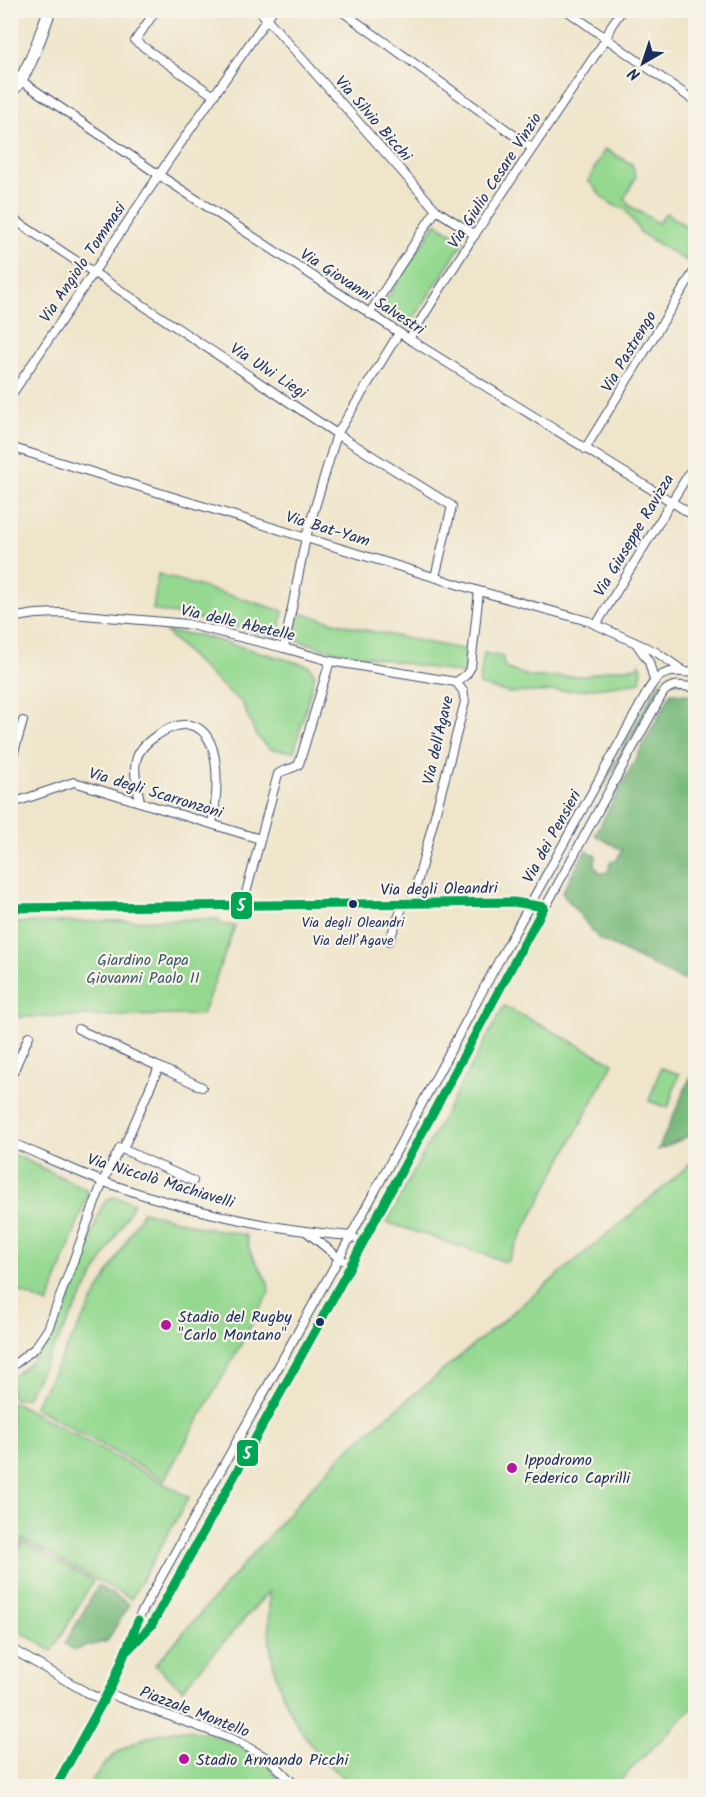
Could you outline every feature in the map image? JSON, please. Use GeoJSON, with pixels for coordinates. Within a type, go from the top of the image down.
{"type":"FeatureCollection","features":[{"type":"Feature","properties":{"kind":"main road"},"geometry":{"type":"LineString","coordinates":[[10,93],[20,80],[50,10]]}},
{"type":"Feature","properties":{"kind":"street"},"geometry":{"type":"LineString","coordinates":[[156,10],[135,41],[214,96]]}},
{"type":"Feature","properties":{"kind":"street","name":"Via Silvio Bicchi"},"geometry":{"type":"LineString","coordinates":[[259,10],[436,210],[475,235]]}},
{"type":"Feature","properties":{"kind":"street","name":"Via Angiolo Tommasi"},"geometry":{"type":"LineString","coordinates":[[10,397],[273,10]]}},
{"type":"Feature","properties":{"kind":"street"},"geometry":{"type":"LineString","coordinates":[[340,10],[532,148]]}},
{"type":"Feature","properties":{"kind":"street"},"geometry":{"type":"LineString","coordinates":[[566,10],[696,102]]}},
{"type":"Feature","properties":{"kind":"street","name":"Via Giulio Cesare Vinzio"},"geometry":{"type":"LineString","coordinates":[[409,339],[532,148],[606,39],[621,10]]}},
{"type":"Feature","properties":{"kind":"street","name":"Via Giovanni Salvestri"},"geometry":{"type":"LineString","coordinates":[[20,80],[369,314],[696,517]]}},
{"type":"Feature","properties":{"kind":"street"},"geometry":{"type":"LineString","coordinates":[[369,314],[436,210]]}},
{"type":"Feature","properties":{"kind":"street","name":"Via Ulvi Liegi"},"geometry":{"type":"LineString","coordinates":[[10,217],[337,434],[452,506],[435,577]]}},
{"type":"Feature","properties":{"kind":"street","name":"Via Pastrengo"},"geometry":{"type":"LineString","coordinates":[[585,449],[695,270]]}},
{"type":"Feature","properties":{"kind":"street"},"geometry":{"type":"LineString","coordinates":[[284,648],[306,537],[337,434],[399,333]]}},
{"type":"Feature","properties":{"kind":"street","name":"Via Bat-Yam"},"geometry":{"type":"LineString","coordinates":[[10,447],[596,625],[656,652],[684,672]]}},
{"type":"Feature","properties":{"kind":"street","name":"Via Giuseppe Ravizza"},"geometry":{"type":"LineString","coordinates":[[596,625],[696,462]]}},
{"type":"Feature","properties":{"kind":"street","name":"Via dell'Agave"},"geometry":{"type":"LineString","coordinates":[[389,941],[408,902],[465,702],[463,691],[456,682],[466,675],[471,667],[479,591]]}},
{"type":"Feature","properties":{"kind":"street","name":"Via delle Abetelle"},"geometry":{"type":"LineString","coordinates":[[10,618],[62,613],[187,624],[330,661],[456,682]]}},
{"type":"Feature","properties":{"kind":"street"},"geometry":{"type":"LineString","coordinates":[[635,643],[649,662],[654,680],[668,673],[696,674]]}},
{"type":"Feature","properties":{"kind":"street"},"geometry":{"type":"LineString","coordinates":[[243,904],[278,774],[299,764],[330,661]]}},
{"type":"Feature","properties":{"kind":"street","name":"Via dei Pensieri"},"geometry":{"type":"LineString","coordinates":[[56,1786],[106,1696],[128,1650],[138,1619],[339,1258],[654,680]]}},
{"type":"Feature","properties":{"kind":"street","name":"Via dei Pensieri"},"geometry":{"type":"LineString","coordinates":[[128,1650],[150,1626],[303,1354],[544,907],[663,693],[674,685],[696,688]]}},
{"type":"Feature","properties":{"kind":"street"},"geometry":{"type":"LineString","coordinates":[[10,766],[23,721]]}},
{"type":"Feature","properties":{"kind":"street"},"geometry":{"type":"LineString","coordinates":[[140,802],[135,766],[139,752],[147,742],[168,729],[178,725],[192,726],[208,739],[214,756],[216,795],[212,824]]}},
{"type":"Feature","properties":{"kind":"street","name":"Via degli Scarronzoni"},"geometry":{"type":"LineString","coordinates":[[10,804],[74,782],[260,839]]}},
{"type":"Feature","properties":{"kind":"street","name":"Via degli Oleandri"},"geometry":{"type":"LineString","coordinates":[[10,908],[408,902],[514,902],[544,907]]}},
{"type":"Feature","properties":{"kind":"street"},"geometry":{"type":"LineString","coordinates":[[78,1029],[202,1087]]}},
{"type":"Feature","properties":{"kind":"street"},"geometry":{"type":"LineString","coordinates":[[10,1079],[29,1036]]}},
{"type":"Feature","properties":{"kind":"street"},"geometry":{"type":"LineString","coordinates":[[123,1149],[159,1067]]}},
{"type":"Feature","properties":{"kind":"street","name":"Via Niccolò Machiavelli"},"geometry":{"type":"LineString","coordinates":[[10,1142],[103,1181],[199,1211],[307,1232],[351,1236]]}},
{"type":"Feature","properties":{"kind":"street"},"geometry":{"type":"LineString","coordinates":[[10,1368],[35,1348],[48,1329],[103,1181],[120,1148],[193,1181]]}},
{"type":"Feature","properties":{"kind":"street","name":"Via Niccolò Machiavelli"},"geometry":{"type":"LineString","coordinates":[[307,1232],[339,1258]]}},
{"type":"Feature","properties":{"kind":"street"},"geometry":{"type":"LineString","coordinates":[[351,1236],[363,1242]]}},
{"type":"Feature","properties":{"kind":"street"},"geometry":{"type":"LineString","coordinates":[[339,1258],[351,1264]]}},
{"type":"Feature","properties":{"kind":"street","name":"Piazzale Montello"},"geometry":{"type":"LineString","coordinates":[[10,1648],[91,1695],[120,1698],[233,1738],[269,1759],[296,1786]]}},
{"type":"Feature","properties":{"kind":"green space"},"geometry":{"type":"Polygon","coordinates":[[[605,149],[632,164],[636,177],[624,199],[628,205],[658,223],[666,213],[695,232],[695,246],[686,261],[641,233],[625,209],[607,201],[588,181],[605,149]]]}},
{"type":"Feature","properties":{"kind":"green space"},"geometry":{"type":"Polygon","coordinates":[[[436,223],[464,241],[408,327],[380,309],[436,223]]]}},
{"type":"Feature","properties":{"kind":"green space"},"geometry":{"type":"Polygon","coordinates":[[[158,574],[283,611],[279,638],[225,624],[153,610],[158,574]]]}},
{"type":"Feature","properties":{"kind":"green space"},"geometry":{"type":"Polygon","coordinates":[[[299,613],[365,630],[466,650],[465,674],[326,649],[294,639],[299,613]]]}},
{"type":"Feature","properties":{"kind":"green space"},"geometry":{"type":"Polygon","coordinates":[[[166,632],[198,635],[309,666],[315,674],[294,752],[270,749],[256,735],[242,703],[166,632]]]}},
{"type":"Feature","properties":{"kind":"green space"},"geometry":{"type":"Polygon","coordinates":[[[484,653],[503,657],[507,669],[532,677],[587,676],[607,670],[638,667],[639,663],[642,668],[640,682],[579,690],[509,693],[479,685],[484,653]]]}},
{"type":"Feature","properties":{"kind":"green space"},"geometry":{"type":"Polygon","coordinates":[[[668,679],[695,681],[695,683],[668,681],[661,685],[603,787],[656,688],[668,679]]]}},
{"type":"Feature","properties":{"kind":"green space"},"geometry":{"type":"Polygon","coordinates":[[[671,693],[695,695],[695,986],[599,939],[562,893],[586,850],[596,856],[595,866],[600,873],[606,873],[610,862],[616,861],[622,850],[595,835],[671,693]]]}},
{"type":"Feature","properties":{"kind":"green space","name":"Giardino Papa Giovanni Paolo II"},"geometry":{"type":"Polygon","coordinates":[[[219,919],[220,924],[235,926],[202,1015],[11,1017],[11,923],[219,919]]]}},
{"type":"Feature","properties":{"kind":"green space"},"geometry":{"type":"Polygon","coordinates":[[[504,1006],[613,1063],[507,1262],[386,1222],[504,1006]]]}},
{"type":"Feature","properties":{"kind":"green space"},"geometry":{"type":"Polygon","coordinates":[[[695,1067],[695,1133],[658,1150],[695,1067]]]}},
{"type":"Feature","properties":{"kind":"green space"},"geometry":{"type":"Polygon","coordinates":[[[661,1068],[679,1074],[668,1108],[649,1101],[661,1068]]]}},
{"type":"Feature","properties":{"kind":"green space"},"geometry":{"type":"Polygon","coordinates":[[[11,1153],[86,1189],[88,1194],[48,1304],[11,1288],[11,1153]]]}},
{"type":"Feature","properties":{"kind":"green space","name":"Ippodromo Federico Caprilli"},"geometry":{"type":"Polygon","coordinates":[[[695,1159],[695,1706],[614,1786],[355,1786],[338,1773],[309,1742],[287,1705],[273,1664],[269,1630],[269,1591],[182,1689],[155,1665],[348,1449],[695,1159]]]}},
{"type":"Feature","properties":{"kind":"green space"},"geometry":{"type":"Polygon","coordinates":[[[115,1197],[134,1203],[26,1398],[11,1398],[11,1378],[31,1362],[53,1335],[65,1310],[102,1206],[108,1199],[115,1197]]]}},
{"type":"Feature","properties":{"kind":"green space","name":"Stadio del Rugby \"Carlo Montano\""},"geometry":{"type":"Polygon","coordinates":[[[143,1211],[201,1227],[246,1235],[250,1252],[268,1282],[269,1292],[164,1480],[34,1407],[143,1211]]]}},
{"type":"Feature","properties":{"kind":"green space"},"geometry":{"type":"Polygon","coordinates":[[[11,1403],[16,1403],[189,1497],[131,1599],[23,1539],[11,1559],[11,1403]]]}},
{"type":"Feature","properties":{"kind":"green space"},"geometry":{"type":"Polygon","coordinates":[[[23,1542],[93,1581],[52,1651],[11,1626],[11,1563],[23,1542]]]}},
{"type":"Feature","properties":{"kind":"green space"},"geometry":{"type":"Polygon","coordinates":[[[98,1586],[129,1604],[107,1641],[74,1650],[65,1644],[98,1586]]]}},
{"type":"Feature","properties":{"kind":"green space","name":"Stadio Armando Picchi"},"geometry":{"type":"Polygon","coordinates":[[[188,1730],[229,1741],[254,1755],[265,1764],[282,1786],[89,1786],[107,1762],[131,1744],[158,1734],[188,1730]]]}},
{"type":"Feature","properties":{"kind":"waterway"},"geometry":{"type":"LineString","coordinates":[[10,116],[18,111]]}},
{"type":"Feature","properties":{"kind":"transit line","name":"5"},"geometry":{"type":"LineString","coordinates":[[10,908],[514,902],[544,907],[320,1322],[151,1626],[128,1650]]}},
{"type":"Feature","properties":{"kind":"transit line","name":"5"},"geometry":{"type":"LineString","coordinates":[[56,1786],[112,1685],[138,1621]]}},
{"type":"Feature","properties":{"kind":"place","name":"Via degli Oleandri Via dell’Agave"},"geometry":{"type":"Point","coordinates":[353,904]}},
{"type":"Feature","properties":{"kind":"place","name":"Stadio del Rugby \"Carlo Montano\""},"geometry":{"type":"Point","coordinates":[166,1325]}},
{"type":"Feature","properties":{"kind":"place","name":"Ippodromo Federico Caprilli"},"geometry":{"type":"Point","coordinates":[512,1468]}},
{"type":"Feature","properties":{"kind":"place","name":"Stadio Armando Picchi"},"geometry":{"type":"Point","coordinates":[184,1759]}}]}
